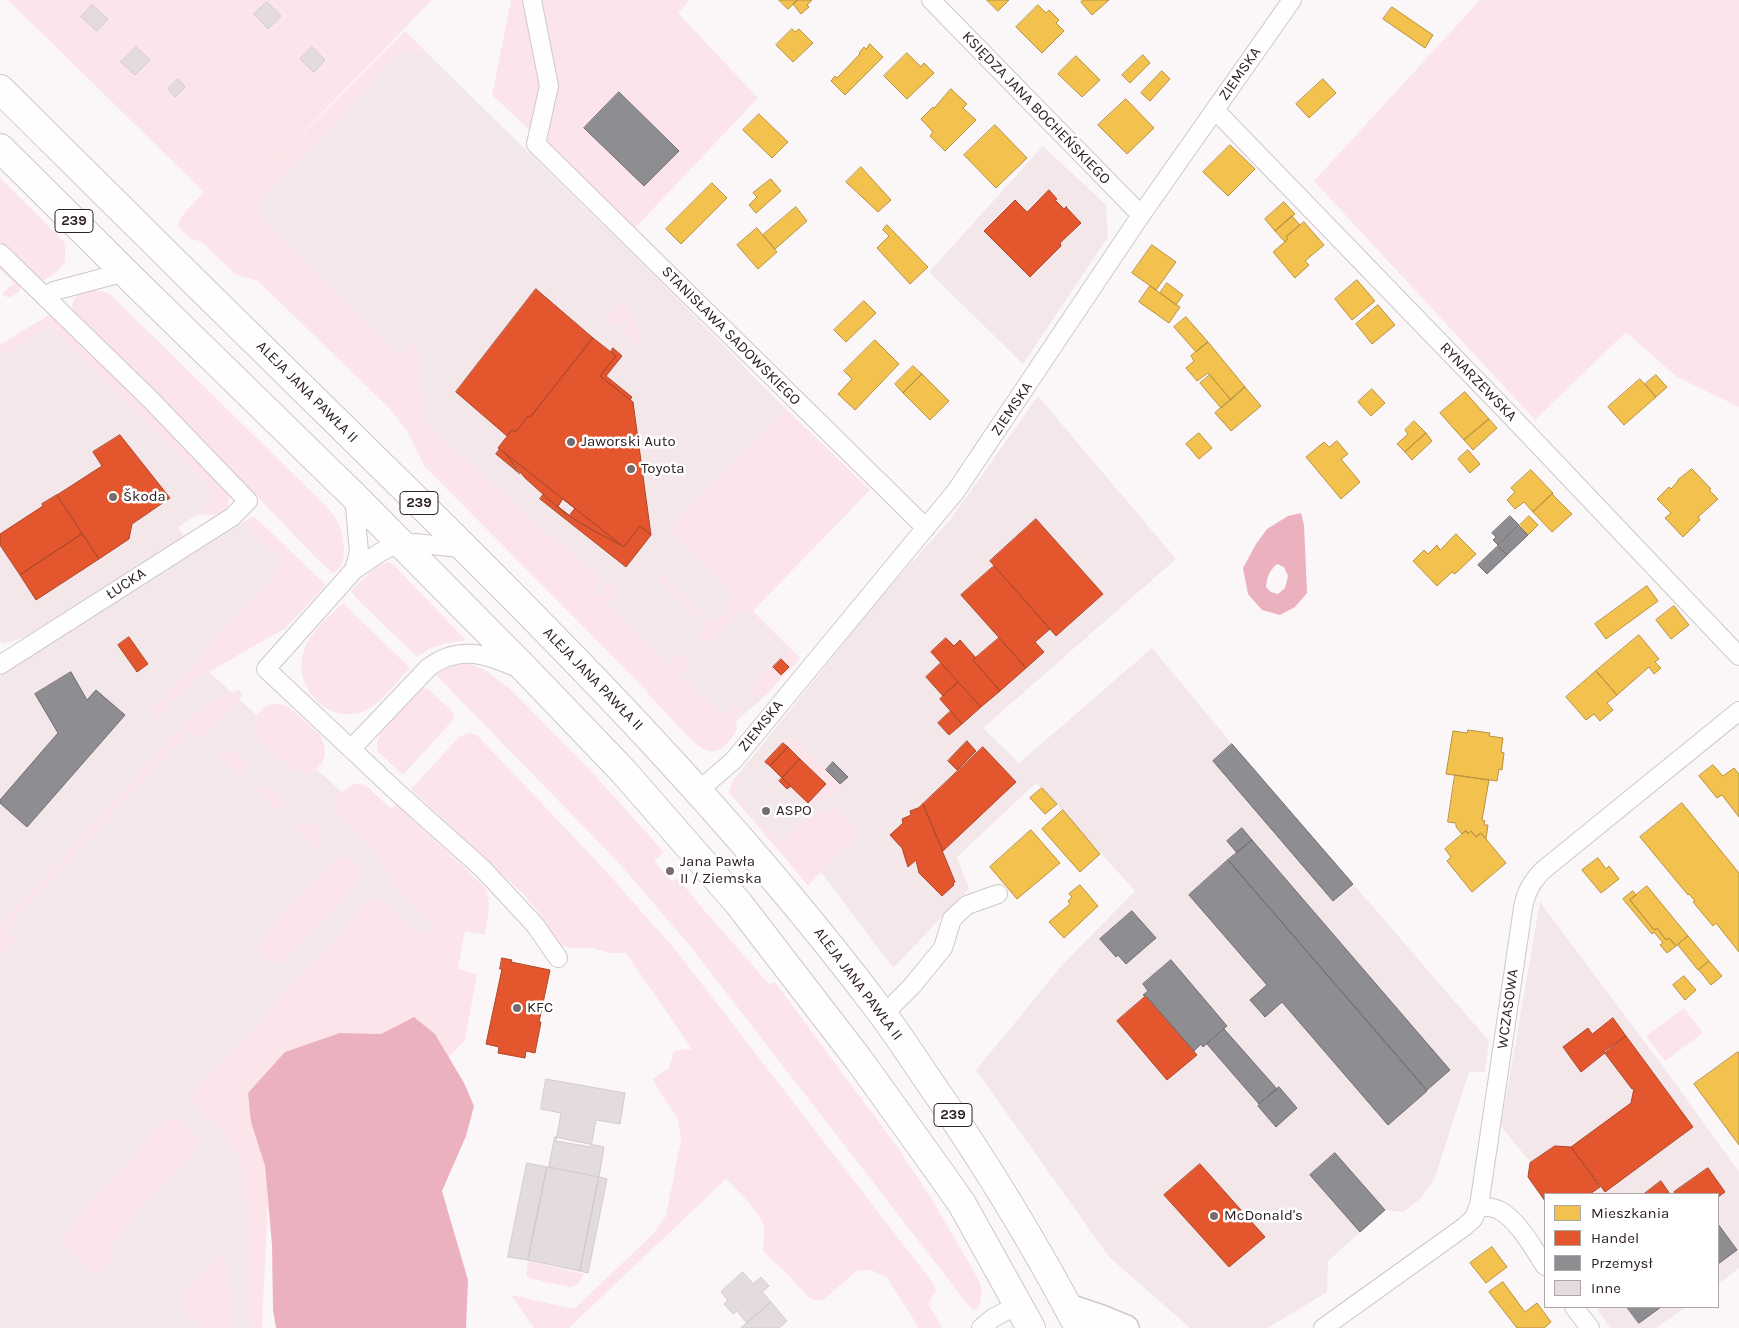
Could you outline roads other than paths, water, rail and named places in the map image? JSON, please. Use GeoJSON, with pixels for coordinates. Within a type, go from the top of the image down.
{"type":"FeatureCollection","features":[{"type":"Feature","properties":{"kind":"main road","name":"ALEJA JANA PAWŁA II"},"geometry":{"type":"LineString","coordinates":[[5,99],[468,550],[633,720],[734,831],[820,934],[883,1015],[984,1163],[1042,1257],[1074,1318]]}},
{"type":"Feature","properties":{"kind":"main road","name":"239"},"geometry":{"type":"LineString","coordinates":[[0,148],[354,496],[527,671],[623,772],[739,904],[858,1060],[962,1204],[1031,1328]]}},
{"type":"Feature","properties":{"kind":"main road"},"geometry":{"type":"LineString","coordinates":[[1074,1318],[1098,1317],[1126,1328]]}},
{"type":"Feature","properties":{"kind":"street","name":"STANISŁAWA SADOWSKIEGO"},"geometry":{"type":"LineString","coordinates":[[532,0],[549,86],[536,144],[926,528]]}},
{"type":"Feature","properties":{"kind":"street","name":"KSIĘDZA JANA BOCHEŃSKIEGO"},"geometry":{"type":"LineString","coordinates":[[931,0],[1141,216]]}},
{"type":"Feature","properties":{"kind":"street","name":"ZIEMSKA"},"geometry":{"type":"LineString","coordinates":[[698,791],[734,760],[956,491],[1141,216],[1292,0]]}},
{"type":"Feature","properties":{"kind":"street","name":"RYNARZEWSKA"},"geometry":{"type":"LineString","coordinates":[[1215,110],[1739,656]]}},
{"type":"Feature","properties":{"kind":"street"},"geometry":{"type":"LineString","coordinates":[[0,253],[44,296],[54,291],[125,272]]}},
{"type":"Feature","properties":{"kind":"street","name":"ŁUCKA"},"geometry":{"type":"LineString","coordinates":[[0,664],[232,517],[248,501],[150,399],[44,296]]}},
{"type":"Feature","properties":{"kind":"street"},"geometry":{"type":"LineString","coordinates":[[354,496],[359,552],[354,570]]}},
{"type":"Feature","properties":{"kind":"street"},"geometry":{"type":"LineString","coordinates":[[468,550],[414,543],[401,544],[385,549],[354,570],[266,669],[504,890],[535,925],[558,958]]}},
{"type":"Feature","properties":{"kind":"street"},"geometry":{"type":"LineString","coordinates":[[352,748],[429,667],[440,659],[453,654],[468,653],[487,656],[527,671]]}},
{"type":"Feature","properties":{"kind":"street","name":"WCZASOWA"},"geometry":{"type":"LineString","coordinates":[[1323,1328],[1464,1227],[1473,1218],[1479,1206],[1523,908],[1529,887],[1542,871],[1739,711]]}},
{"type":"Feature","properties":{"kind":"street"},"geometry":{"type":"LineString","coordinates":[[883,1015],[912,986],[942,948],[952,919],[967,905],[998,894]]}},
{"type":"Feature","properties":{"kind":"street"},"geometry":{"type":"LineString","coordinates":[[1479,1206],[1498,1210],[1508,1217],[1520,1230],[1544,1265]]}},
{"type":"Feature","properties":{"kind":"street"},"geometry":{"type":"LineString","coordinates":[[981,1328],[993,1318],[1019,1304]]}},
{"type":"Feature","properties":{"kind":"street"},"geometry":{"type":"LineString","coordinates":[[1575,1308],[1590,1328]]}},
{"type":"Feature","properties":{"kind":"place","name":"Jaworski Auto"},"geometry":{"type":"Point","coordinates":[571,442]}},
{"type":"Feature","properties":{"kind":"place","name":"Toyota"},"geometry":{"type":"Point","coordinates":[631,469]}},
{"type":"Feature","properties":{"kind":"place","name":"Škoda"},"geometry":{"type":"Point","coordinates":[113,497]}},
{"type":"Feature","properties":{"kind":"place","name":"ASPO"},"geometry":{"type":"Point","coordinates":[766,811]}},
{"type":"Feature","properties":{"kind":"place","name":"Jana Pawła II / Ziemska"},"geometry":{"type":"Point","coordinates":[670,871]}},
{"type":"Feature","properties":{"kind":"place","name":"KFC"},"geometry":{"type":"Point","coordinates":[517,1008]}},
{"type":"Feature","properties":{"kind":"place","name":"McDonald's"},"geometry":{"type":"Point","coordinates":[1214,1216]}}]}
